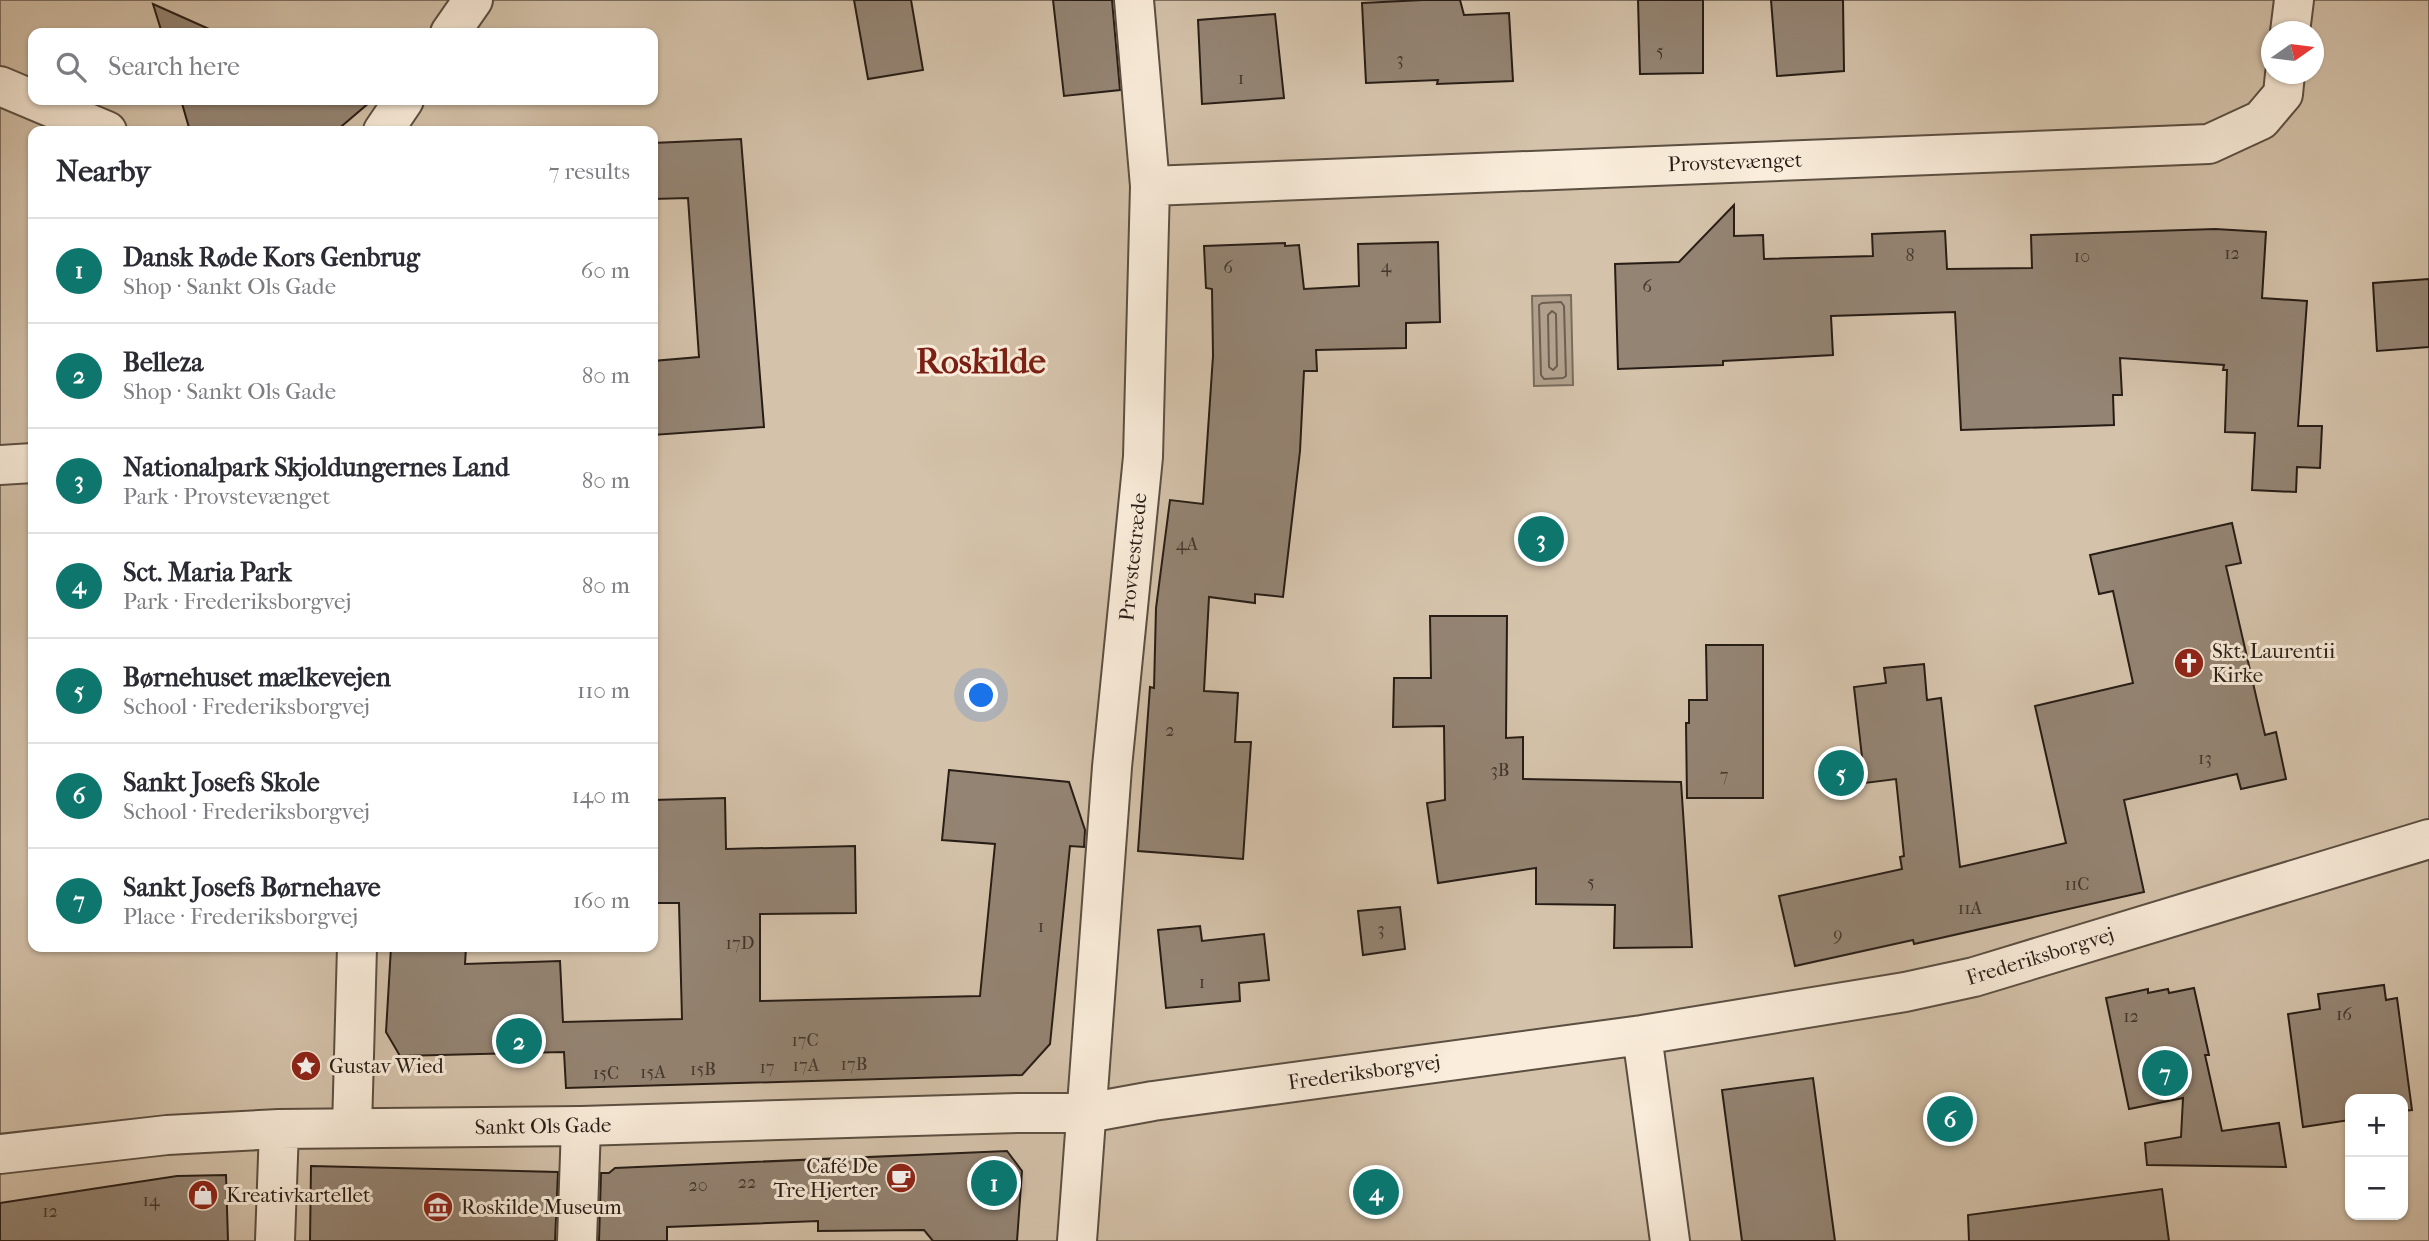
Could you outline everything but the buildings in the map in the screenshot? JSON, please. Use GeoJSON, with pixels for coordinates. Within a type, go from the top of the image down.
{"type":"FeatureCollection","features":[{"type":"Feature","properties":{"kind":"street"},"geometry":{"type":"LineString","coordinates":[[453,28],[473,0]]}},
{"type":"Feature","properties":{"kind":"street","name":"Provstestræde"},"geometry":{"type":"LineString","coordinates":[[1077,1241],[1112,768],[1143,457],[1150,186],[1134,0]]}},
{"type":"Feature","properties":{"kind":"street"},"geometry":{"type":"LineString","coordinates":[[2291,21],[2294,0]]}},
{"type":"Feature","properties":{"kind":"street","name":"Provstevænget"},"geometry":{"type":"LineString","coordinates":[[1150,186],[2209,144],[2261,120],[2283,94],[2284,84]]}},
{"type":"Feature","properties":{"kind":"street"},"geometry":{"type":"LineString","coordinates":[[0,86],[28,98]]}},
{"type":"Feature","properties":{"kind":"street"},"geometry":{"type":"LineString","coordinates":[[45,105],[95,126]]}},
{"type":"Feature","properties":{"kind":"street"},"geometry":{"type":"LineString","coordinates":[[386,126],[401,105]]}},
{"type":"Feature","properties":{"kind":"street","name":"Frederiksborgvej"},"geometry":{"type":"LineString","coordinates":[[1087,1113],[1153,1101],[1642,1035],[1871,998],[1975,976],[2429,839]]}},
{"type":"Feature","properties":{"kind":"street"},"geometry":{"type":"LineString","coordinates":[[352,1128],[358,952]]}},
{"type":"Feature","properties":{"kind":"street"},"geometry":{"type":"LineString","coordinates":[[1642,1035],[1670,1241]]}},
{"type":"Feature","properties":{"kind":"street","name":"Sankt Ols Gade"},"geometry":{"type":"LineString","coordinates":[[0,1154],[167,1135],[279,1129],[581,1126],[1018,1112],[1087,1113]]}},
{"type":"Feature","properties":{"kind":"street"},"geometry":{"type":"LineString","coordinates":[[577,1241],[581,1126]]}},
{"type":"Feature","properties":{"kind":"street"},"geometry":{"type":"LineString","coordinates":[[275,1241],[279,1129]]}},
{"type":"Feature","properties":{"kind":"shaded area"},"geometry":{"type":"Polygon","coordinates":[[[0,0],[2429,0],[2429,1241],[0,1241],[0,0]]]}},
{"type":"Feature","properties":{"kind":"water"},"geometry":{"type":"Polygon","coordinates":[[[1571,295],[1573,385],[1534,386],[1532,296],[1571,295]]]}},
{"type":"Feature","properties":{"kind":"place","name":"Nationalpark Skjoldungernes Land"},"geometry":{"type":"Point","coordinates":[1541,539]}},
{"type":"Feature","properties":{"kind":"place","name":"Skt. Laurentii Kirke"},"geometry":{"type":"Point","coordinates":[2189,663]}},
{"type":"Feature","properties":{"kind":"place","name":"Børnehuset mælkevejen"},"geometry":{"type":"Point","coordinates":[1841,773]}},
{"type":"Feature","properties":{"kind":"place","name":"Belleza"},"geometry":{"type":"Point","coordinates":[519,1041]}},
{"type":"Feature","properties":{"kind":"place","name":"Gustav Wied"},"geometry":{"type":"Point","coordinates":[306,1066]}},
{"type":"Feature","properties":{"kind":"place","name":"Sankt Josefs Børnehave"},"geometry":{"type":"Point","coordinates":[2165,1073]}},
{"type":"Feature","properties":{"kind":"place","name":"Sankt Josefs Skole"},"geometry":{"type":"Point","coordinates":[1950,1119]}},
{"type":"Feature","properties":{"kind":"place","name":"Café De Tre Hjerter"},"geometry":{"type":"Point","coordinates":[901,1178]}},
{"type":"Feature","properties":{"kind":"place","name":"Dansk Røde Kors Genbrug"},"geometry":{"type":"Point","coordinates":[994,1183]}},
{"type":"Feature","properties":{"kind":"place","name":"Sct. Maria Park"},"geometry":{"type":"Point","coordinates":[1376,1192]}},
{"type":"Feature","properties":{"kind":"place","name":"Kreativkartellet"},"geometry":{"type":"Point","coordinates":[203,1195]}},
{"type":"Feature","properties":{"kind":"place","name":"Roskilde Museum"},"geometry":{"type":"Point","coordinates":[438,1207]}},
{"type":"Feature","properties":{"kind":"district","name":"Roskilde"},"geometry":{"type":"Point","coordinates":[981,361]}}]}
